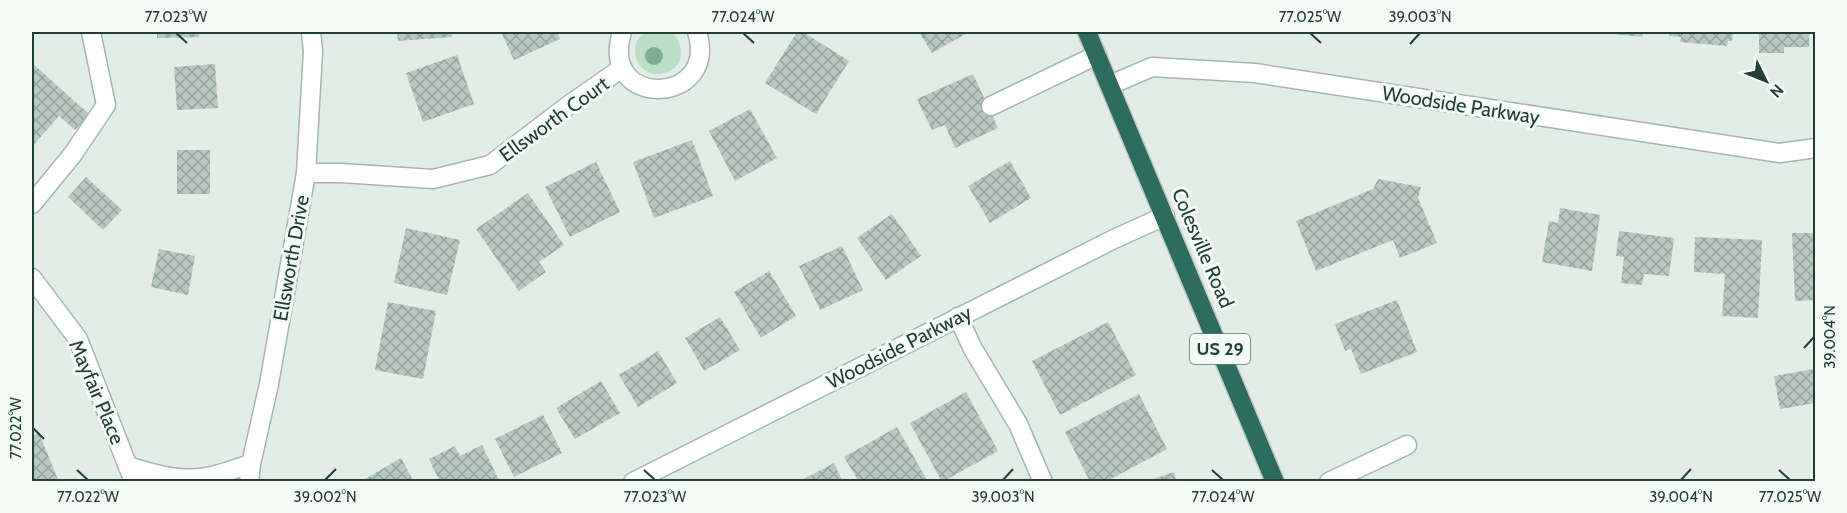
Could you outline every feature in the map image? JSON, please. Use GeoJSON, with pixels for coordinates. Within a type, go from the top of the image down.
{"type":"FeatureCollection","features":[{"type":"Feature","properties":{"kind":"highway","name":"Colesville Road"},"geometry":{"type":"LineString","coordinates":[[1087,32],[1275,482]]}},
{"type":"Feature","properties":{"kind":"street"},"geometry":{"type":"LineString","coordinates":[[32,204],[73,154],[106,105],[92,32]]}},
{"type":"Feature","properties":{"kind":"street","name":"Ellsworth Drive"},"geometry":{"type":"LineString","coordinates":[[250,473],[269,384],[306,173],[313,51],[311,32]]}},
{"type":"Feature","properties":{"kind":"street","name":"Ellsworth Court"},"geometry":{"type":"LineString","coordinates":[[622,32],[618,42],[618,56],[622,68],[631,80],[643,87],[656,90],[670,89],[683,82],[693,72],[699,60],[700,46],[697,32]]}},
{"type":"Feature","properties":{"kind":"street"},"geometry":{"type":"LineString","coordinates":[[991,106],[1097,55]]}},
{"type":"Feature","properties":{"kind":"street","name":"Woodside Parkway"},"geometry":{"type":"LineString","coordinates":[[1110,85],[1152,67],[1255,73],[1780,153],[1815,148]]}},
{"type":"Feature","properties":{"kind":"street","name":"Ellsworth Court"},"geometry":{"type":"LineString","coordinates":[[306,173],[433,179],[490,165],[622,68]]}},
{"type":"Feature","properties":{"kind":"street","name":"Woodside Parkway"},"geometry":{"type":"LineString","coordinates":[[633,482],[1114,238],[1165,216]]}},
{"type":"Feature","properties":{"kind":"street","name":"Mayfair Place"},"geometry":{"type":"LineString","coordinates":[[32,278],[78,339],[131,474]]}},
{"type":"Feature","properties":{"kind":"street"},"geometry":{"type":"LineString","coordinates":[[958,317],[973,349],[1018,423],[1043,482]]}},
{"type":"Feature","properties":{"kind":"street"},"geometry":{"type":"LineString","coordinates":[[1329,482],[1407,445]]}},
{"type":"Feature","properties":{"kind":"street"},"geometry":{"type":"LineString","coordinates":[[131,474],[177,479],[250,473]]}},
{"type":"Feature","properties":{"kind":"green space"},"geometry":{"type":"Polygon","coordinates":[[[648,32],[671,32],[678,41],[681,58],[670,71],[651,73],[641,67],[638,62],[636,43],[648,32]]]}},
{"type":"Feature","properties":{"kind":"building"},"geometry":{"type":"Polygon","coordinates":[[[157,32],[199,32],[199,37],[157,38],[157,32]]]}},
{"type":"Feature","properties":{"kind":"building"},"geometry":{"type":"Polygon","coordinates":[[[397,32],[452,32],[452,37],[398,41],[397,32]]]}},
{"type":"Feature","properties":{"kind":"building"},"geometry":{"type":"Polygon","coordinates":[[[501,32],[557,32],[560,39],[514,60],[501,32]]]}},
{"type":"Feature","properties":{"kind":"building"},"geometry":{"type":"Polygon","coordinates":[[[797,32],[803,32],[849,61],[816,114],[765,83],[797,32]]]}},
{"type":"Feature","properties":{"kind":"building"},"geometry":{"type":"Polygon","coordinates":[[[919,32],[969,32],[932,53],[919,32]]]}},
{"type":"Feature","properties":{"kind":"building"},"geometry":{"type":"Polygon","coordinates":[[[1604,32],[1643,32],[1642,37],[1604,32]]]}},
{"type":"Feature","properties":{"kind":"building"},"geometry":{"type":"Polygon","coordinates":[[[1670,32],[1733,32],[1732,41],[1728,41],[1727,46],[1680,42],[1681,37],[1669,36],[1670,32]]]}},
{"type":"Feature","properties":{"kind":"building"},"geometry":{"type":"Polygon","coordinates":[[[1759,32],[1809,32],[1809,47],[1784,47],[1784,53],[1759,53],[1759,32]]]}},
{"type":"Feature","properties":{"kind":"building"},"geometry":{"type":"Polygon","coordinates":[[[457,55],[474,104],[423,122],[406,73],[457,55]]]}},
{"type":"Feature","properties":{"kind":"building"},"geometry":{"type":"Polygon","coordinates":[[[32,63],[89,114],[75,130],[59,116],[32,147],[32,63]]]}},
{"type":"Feature","properties":{"kind":"building"},"geometry":{"type":"Polygon","coordinates":[[[215,64],[218,108],[177,110],[174,67],[215,64]]]}},
{"type":"Feature","properties":{"kind":"building"},"geometry":{"type":"Polygon","coordinates":[[[973,74],[998,128],[955,148],[945,125],[932,130],[917,99],[973,74]]]}},
{"type":"Feature","properties":{"kind":"building"},"geometry":{"type":"Polygon","coordinates":[[[750,109],[777,158],[735,181],[709,131],[750,109]]]}},
{"type":"Feature","properties":{"kind":"building"},"geometry":{"type":"Polygon","coordinates":[[[692,140],[713,196],[654,218],[633,162],[692,140]]]}},
{"type":"Feature","properties":{"kind":"building"},"geometry":{"type":"Polygon","coordinates":[[[177,150],[210,150],[210,194],[177,194],[177,150]]]}},
{"type":"Feature","properties":{"kind":"building"},"geometry":{"type":"Polygon","coordinates":[[[1010,161],[1031,198],[990,223],[968,186],[1010,161]]]}},
{"type":"Feature","properties":{"kind":"building"},"geometry":{"type":"Polygon","coordinates":[[[596,162],[620,212],[570,237],[545,187],[596,162]]]}},
{"type":"Feature","properties":{"kind":"building"},"geometry":{"type":"Polygon","coordinates":[[[86,177],[122,210],[103,230],[68,197],[86,177]]]}},
{"type":"Feature","properties":{"kind":"building"},"geometry":{"type":"Polygon","coordinates":[[[1378,179],[1421,187],[1418,198],[1437,243],[1400,258],[1393,240],[1316,271],[1296,221],[1373,189],[1378,179]]]}},
{"type":"Feature","properties":{"kind":"building"},"geometry":{"type":"Polygon","coordinates":[[[528,193],[564,245],[539,262],[546,272],[519,291],[476,229],[528,193]]]}},
{"type":"Feature","properties":{"kind":"building"},"geometry":{"type":"Polygon","coordinates":[[[1560,208],[1600,215],[1592,271],[1542,262],[1549,221],[1558,223],[1560,208]]]}},
{"type":"Feature","properties":{"kind":"building"},"geometry":{"type":"Polygon","coordinates":[[[892,214],[921,256],[886,280],[857,238],[892,214]]]}},
{"type":"Feature","properties":{"kind":"building"},"geometry":{"type":"Polygon","coordinates":[[[406,228],[460,240],[447,295],[394,283],[406,228]]]}},
{"type":"Feature","properties":{"kind":"building"},"geometry":{"type":"Polygon","coordinates":[[[1619,231],[1674,238],[1669,276],[1644,274],[1642,285],[1621,283],[1624,257],[1616,256],[1619,231]]]}},
{"type":"Feature","properties":{"kind":"building"},"geometry":{"type":"Polygon","coordinates":[[[1792,233],[1816,233],[1816,300],[1795,301],[1792,233]]]}},
{"type":"Feature","properties":{"kind":"building"},"geometry":{"type":"Polygon","coordinates":[[[1695,237],[1762,240],[1758,318],[1722,316],[1725,274],[1694,272],[1695,237]]]}},
{"type":"Feature","properties":{"kind":"building"},"geometry":{"type":"Polygon","coordinates":[[[842,246],[863,290],[820,310],[799,266],[842,246]]]}},
{"type":"Feature","properties":{"kind":"building"},"geometry":{"type":"Polygon","coordinates":[[[159,249],[195,256],[188,295],[151,287],[159,249]]]}},
{"type":"Feature","properties":{"kind":"building"},"geometry":{"type":"Polygon","coordinates":[[[769,271],[796,316],[761,338],[734,292],[769,271]]]}},
{"type":"Feature","properties":{"kind":"building"},"geometry":{"type":"Polygon","coordinates":[[[1397,300],[1417,352],[1361,374],[1351,349],[1345,351],[1335,324],[1397,300]]]}},
{"type":"Feature","properties":{"kind":"building"},"geometry":{"type":"Polygon","coordinates":[[[388,302],[436,311],[423,379],[375,370],[388,302]]]}},
{"type":"Feature","properties":{"kind":"building"},"geometry":{"type":"Polygon","coordinates":[[[720,317],[740,350],[704,371],[685,338],[720,317]]]}},
{"type":"Feature","properties":{"kind":"building"},"geometry":{"type":"Polygon","coordinates":[[[1108,322],[1136,375],[1060,415],[1032,361],[1108,322]]]}},
{"type":"Feature","properties":{"kind":"building"},"geometry":{"type":"Polygon","coordinates":[[[658,351],[677,383],[638,407],[619,375],[658,351]]]}},
{"type":"Feature","properties":{"kind":"building"},"geometry":{"type":"Polygon","coordinates":[[[1814,369],[1816,403],[1780,409],[1774,376],[1814,369]]]}},
{"type":"Feature","properties":{"kind":"building"},"geometry":{"type":"Polygon","coordinates":[[[601,381],[620,413],[575,439],[556,408],[601,381]]]}},
{"type":"Feature","properties":{"kind":"building"},"geometry":{"type":"Polygon","coordinates":[[[966,392],[998,451],[942,482],[910,423],[966,392]]]}},
{"type":"Feature","properties":{"kind":"building"},"geometry":{"type":"Polygon","coordinates":[[[1139,394],[1167,449],[1105,482],[1090,482],[1065,432],[1139,394]]]}},
{"type":"Feature","properties":{"kind":"building"},"geometry":{"type":"Polygon","coordinates":[[[543,415],[562,453],[514,477],[495,439],[543,415]]]}},
{"type":"Feature","properties":{"kind":"building"},"geometry":{"type":"Polygon","coordinates":[[[897,427],[928,482],[859,482],[844,457],[897,427]]]}},
{"type":"Feature","properties":{"kind":"building"},"geometry":{"type":"Polygon","coordinates":[[[39,433],[59,482],[32,482],[32,436],[39,433]]]}},
{"type":"Feature","properties":{"kind":"building"},"geometry":{"type":"Polygon","coordinates":[[[482,445],[500,482],[440,482],[429,459],[455,446],[460,456],[482,445]]]}},
{"type":"Feature","properties":{"kind":"building"},"geometry":{"type":"Polygon","coordinates":[[[401,458],[414,482],[367,482],[365,479],[401,458]]]}},
{"type":"Feature","properties":{"kind":"building"},"geometry":{"type":"Polygon","coordinates":[[[834,463],[843,482],[798,482],[834,463]]]}},
{"type":"Feature","properties":{"kind":"building"},"geometry":{"type":"Polygon","coordinates":[[[1174,472],[1177,482],[1147,482],[1147,481],[1174,472]]]}}]}
